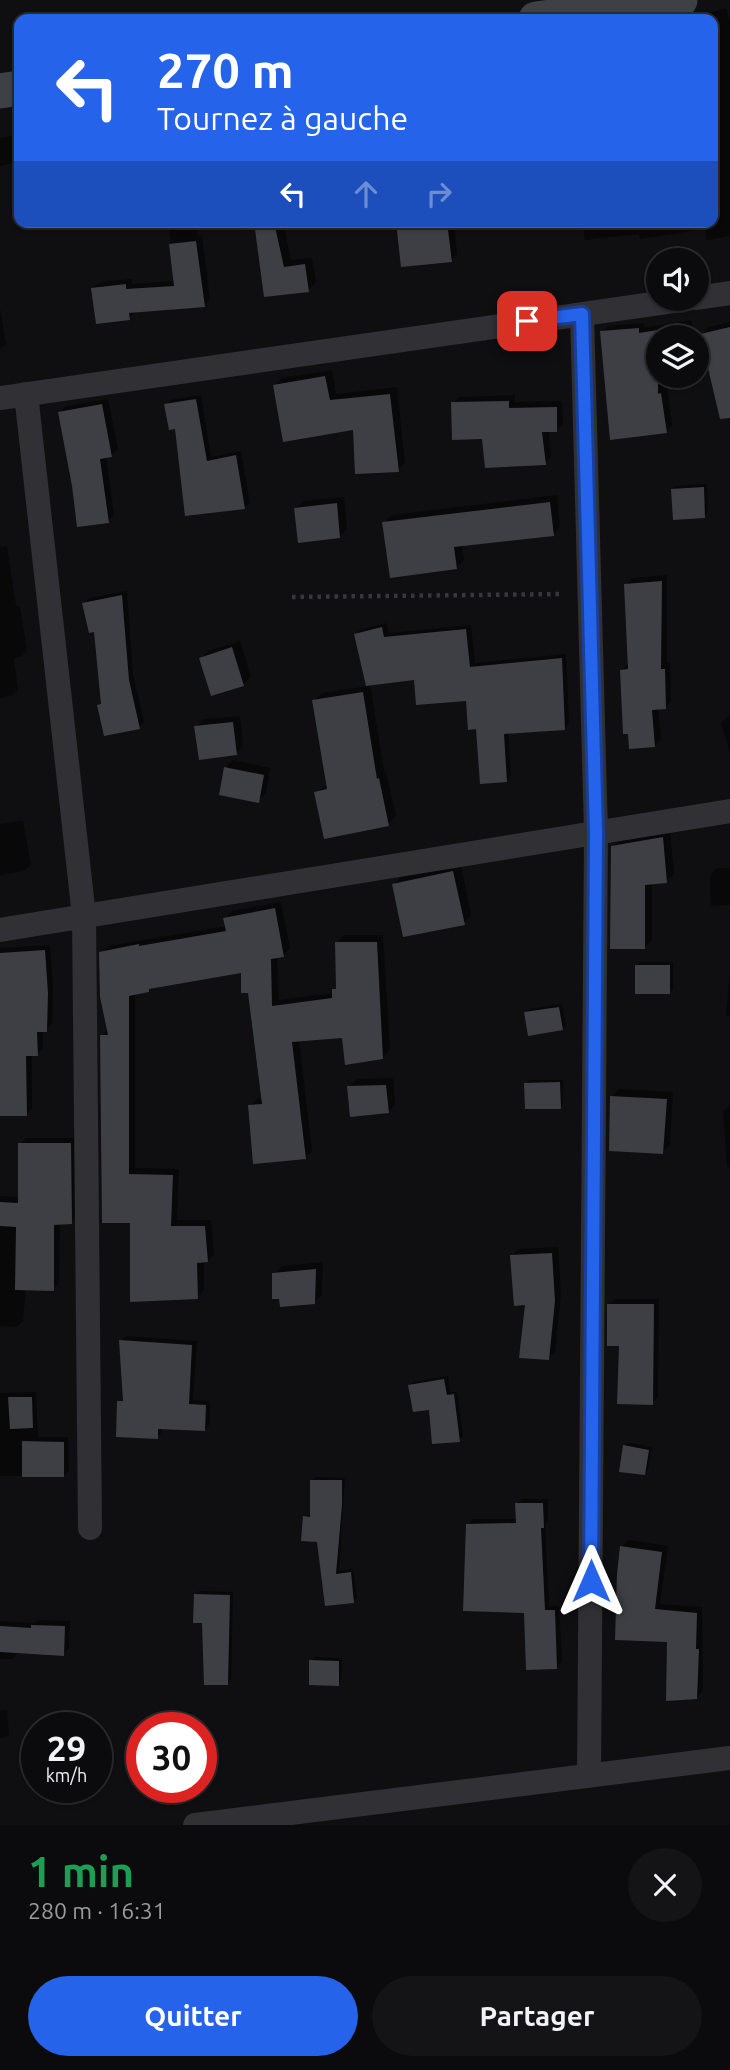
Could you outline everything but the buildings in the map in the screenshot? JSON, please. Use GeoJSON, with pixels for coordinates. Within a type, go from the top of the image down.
{"type":"FeatureCollection","features":[{"type":"Feature","properties":{"kind":"main road"},"geometry":{"type":"LineString","coordinates":[[574,14],[680,0]]}},
{"type":"Feature","properties":{"kind":"street"},"geometry":{"type":"LineString","coordinates":[[709,296],[730,293]]}},
{"type":"Feature","properties":{"kind":"street"},"geometry":{"type":"LineString","coordinates":[[0,398],[646,305]]}},
{"type":"Feature","properties":{"kind":"street"},"geometry":{"type":"LineString","coordinates":[[582,314],[596,833],[589,1776]]}},
{"type":"Feature","properties":{"kind":"street"},"geometry":{"type":"LineString","coordinates":[[26,394],[84,916],[90,1528]]}},
{"type":"Feature","properties":{"kind":"street"},"geometry":{"type":"LineString","coordinates":[[0,930],[730,811]]}},
{"type":"Feature","properties":{"kind":"street"},"geometry":{"type":"LineString","coordinates":[[195,1825],[730,1758]]}},
{"type":"Feature","properties":{"kind":"path"},"geometry":{"type":"LineString","coordinates":[[292,597],[590,594]]}},
{"type":"Feature","properties":{"kind":"route"},"geometry":{"type":"LineString","coordinates":[[527,321],[582,314],[596,833],[591,1581]]}}]}
